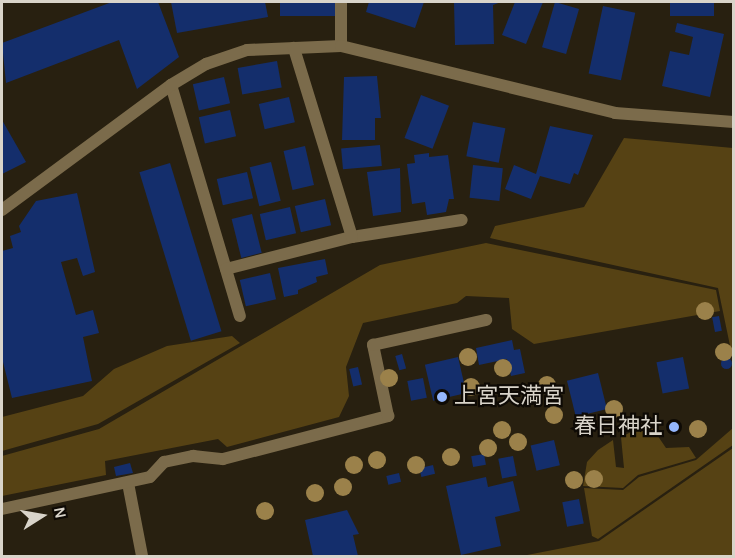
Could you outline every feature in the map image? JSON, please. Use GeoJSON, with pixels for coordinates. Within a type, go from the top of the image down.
{"type":"FeatureCollection","features":[{"type":"Feature","properties":{"kind":"street"},"geometry":{"type":"LineString","coordinates":[[341,2],[341,46]]}},
{"type":"Feature","properties":{"kind":"street"},"geometry":{"type":"LineString","coordinates":[[2,210],[171,85],[206,64],[248,50],[341,46],[615,113],[734,122]]}},
{"type":"Feature","properties":{"kind":"street"},"geometry":{"type":"LineString","coordinates":[[294,48],[352,237]]}},
{"type":"Feature","properties":{"kind":"street"},"geometry":{"type":"LineString","coordinates":[[171,85],[240,316]]}},
{"type":"Feature","properties":{"kind":"street"},"geometry":{"type":"LineString","coordinates":[[225,269],[352,237],[462,220]]}},
{"type":"Feature","properties":{"kind":"street"},"geometry":{"type":"LineString","coordinates":[[2,509],[150,477],[164,462],[193,456],[223,459],[388,416],[373,345],[486,320]]}},
{"type":"Feature","properties":{"kind":"street"},"geometry":{"type":"LineString","coordinates":[[128,483],[142,556]]}},
{"type":"Feature","properties":{"kind":"shaded area"},"geometry":{"type":"Polygon","coordinates":[[[624,138],[733,148],[733,360],[718,288],[490,238],[495,226],[584,207],[624,138]]]}},
{"type":"Feature","properties":{"kind":"shaded area"},"geometry":{"type":"Polygon","coordinates":[[[486,243],[716,290],[720,311],[534,344],[512,329],[509,298],[466,296],[457,303],[363,323],[346,367],[349,396],[339,417],[227,447],[218,439],[105,461],[106,475],[2,496],[2,456],[99,429],[380,265],[486,243]]]}},
{"type":"Feature","properties":{"kind":"shaded area"},"geometry":{"type":"Polygon","coordinates":[[[232,336],[240,343],[98,424],[2,451],[2,417],[83,396],[114,369],[167,346],[232,336]]]}},
{"type":"Feature","properties":{"kind":"shaded area"},"geometry":{"type":"Polygon","coordinates":[[[649,423],[666,448],[689,447],[696,458],[638,475],[623,488],[583,486],[587,462],[598,450],[613,440],[616,467],[624,468],[621,437],[649,423]]]}},
{"type":"Feature","properties":{"kind":"shaded area"},"geometry":{"type":"Polygon","coordinates":[[[733,428],[733,445],[598,539],[592,536],[584,488],[623,490],[639,477],[696,460],[733,428]]]}},
{"type":"Feature","properties":{"kind":"shaded area"},"geometry":{"type":"Polygon","coordinates":[[[733,448],[733,556],[522,556],[599,541],[733,448]]]}},
{"type":"Feature","properties":{"kind":"building"},"geometry":{"type":"Polygon","coordinates":[[[112,2],[158,2],[179,57],[137,89],[119,40],[6,83],[2,43],[112,2]]]}},
{"type":"Feature","properties":{"kind":"building"},"geometry":{"type":"Polygon","coordinates":[[[171,2],[265,2],[268,17],[177,33],[171,2]]]}},
{"type":"Feature","properties":{"kind":"building"},"geometry":{"type":"Polygon","coordinates":[[[280,2],[335,2],[335,16],[280,16],[280,2]]]}},
{"type":"Feature","properties":{"kind":"building"},"geometry":{"type":"Polygon","coordinates":[[[369,2],[424,2],[415,28],[366,12],[369,2]]]}},
{"type":"Feature","properties":{"kind":"building"},"geometry":{"type":"Polygon","coordinates":[[[454,2],[501,2],[493,5],[494,44],[455,45],[454,2]]]}},
{"type":"Feature","properties":{"kind":"building"},"geometry":{"type":"Polygon","coordinates":[[[515,2],[543,2],[526,44],[502,35],[515,2]]]}},
{"type":"Feature","properties":{"kind":"building"},"geometry":{"type":"Polygon","coordinates":[[[555,2],[579,9],[566,54],[542,47],[555,2]]]}},
{"type":"Feature","properties":{"kind":"building"},"geometry":{"type":"Polygon","coordinates":[[[670,2],[714,2],[714,16],[670,16],[670,2]]]}},
{"type":"Feature","properties":{"kind":"building"},"geometry":{"type":"Polygon","coordinates":[[[603,6],[635,13],[621,80],[589,73],[603,6]]]}},
{"type":"Feature","properties":{"kind":"building"},"geometry":{"type":"Polygon","coordinates":[[[677,23],[724,34],[710,97],[662,86],[670,51],[689,55],[693,37],[675,32],[677,23]]]}},
{"type":"Feature","properties":{"kind":"building"},"geometry":{"type":"Polygon","coordinates":[[[277,61],[282,88],[242,95],[238,68],[277,61]]]}},
{"type":"Feature","properties":{"kind":"building"},"geometry":{"type":"Polygon","coordinates":[[[377,76],[381,118],[375,118],[375,140],[342,140],[344,77],[377,76]]]}},
{"type":"Feature","properties":{"kind":"building"},"geometry":{"type":"Polygon","coordinates":[[[224,77],[230,103],[199,111],[193,84],[224,77]]]}},
{"type":"Feature","properties":{"kind":"building"},"geometry":{"type":"Polygon","coordinates":[[[421,95],[449,106],[433,149],[405,138],[421,95]]]}},
{"type":"Feature","properties":{"kind":"building"},"geometry":{"type":"Polygon","coordinates":[[[289,97],[295,122],[265,129],[259,104],[289,97]]]}},
{"type":"Feature","properties":{"kind":"building"},"geometry":{"type":"Polygon","coordinates":[[[230,110],[236,136],[205,144],[199,117],[230,110]]]}},
{"type":"Feature","properties":{"kind":"building"},"geometry":{"type":"Polygon","coordinates":[[[2,120],[26,162],[2,174],[2,120]]]}},
{"type":"Feature","properties":{"kind":"building"},"geometry":{"type":"Polygon","coordinates":[[[473,122],[505,128],[499,163],[466,156],[473,122]]]}},
{"type":"Feature","properties":{"kind":"building"},"geometry":{"type":"Polygon","coordinates":[[[550,126],[593,135],[578,175],[574,173],[570,184],[540,176],[531,199],[505,189],[514,165],[536,174],[550,126]]]}},
{"type":"Feature","properties":{"kind":"building"},"geometry":{"type":"Polygon","coordinates":[[[380,145],[382,166],[343,169],[341,148],[380,145]]]}},
{"type":"Feature","properties":{"kind":"building"},"geometry":{"type":"Polygon","coordinates":[[[305,146],[314,185],[293,190],[284,151],[305,146]]]}},
{"type":"Feature","properties":{"kind":"building"},"geometry":{"type":"Polygon","coordinates":[[[429,153],[429,157],[448,155],[454,199],[449,199],[446,212],[427,215],[425,202],[412,204],[407,164],[415,163],[414,155],[429,153]]]}},
{"type":"Feature","properties":{"kind":"building"},"geometry":{"type":"Polygon","coordinates":[[[271,162],[281,201],[259,206],[250,167],[271,162]]]}},
{"type":"Feature","properties":{"kind":"building"},"geometry":{"type":"Polygon","coordinates":[[[170,163],[221,331],[191,341],[139,172],[170,163]]]}},
{"type":"Feature","properties":{"kind":"building"},"geometry":{"type":"Polygon","coordinates":[[[473,165],[503,168],[499,201],[470,198],[473,165]]]}},
{"type":"Feature","properties":{"kind":"building"},"geometry":{"type":"Polygon","coordinates":[[[400,168],[401,212],[373,216],[367,172],[400,168]]]}},
{"type":"Feature","properties":{"kind":"building"},"geometry":{"type":"Polygon","coordinates":[[[247,172],[253,198],[223,205],[217,179],[247,172]]]}},
{"type":"Feature","properties":{"kind":"building"},"geometry":{"type":"Polygon","coordinates":[[[77,193],[95,272],[83,276],[77,258],[61,262],[76,315],[93,310],[99,333],[83,337],[92,381],[12,398],[2,358],[2,251],[13,248],[10,236],[21,232],[19,226],[36,201],[77,193]]]}},
{"type":"Feature","properties":{"kind":"building"},"geometry":{"type":"Polygon","coordinates":[[[325,199],[331,225],[301,232],[295,206],[325,199]]]}},
{"type":"Feature","properties":{"kind":"building"},"geometry":{"type":"Polygon","coordinates":[[[290,207],[296,233],[266,240],[260,214],[290,207]]]}},
{"type":"Feature","properties":{"kind":"building"},"geometry":{"type":"Polygon","coordinates":[[[252,214],[262,253],[241,258],[232,219],[252,214]]]}},
{"type":"Feature","properties":{"kind":"building"},"geometry":{"type":"Polygon","coordinates":[[[325,259],[328,274],[316,277],[317,282],[298,290],[298,294],[284,297],[278,268],[325,259]]]}},
{"type":"Feature","properties":{"kind":"building"},"geometry":{"type":"Polygon","coordinates":[[[270,273],[276,299],[246,306],[240,280],[270,273]]]}},
{"type":"Feature","properties":{"kind":"building"},"geometry":{"type":"Polygon","coordinates":[[[719,316],[722,331],[715,332],[712,317],[719,316]]]}},
{"type":"Feature","properties":{"kind":"building"},"geometry":{"type":"Polygon","coordinates":[[[512,340],[514,350],[520,349],[525,373],[511,376],[507,359],[479,365],[476,348],[512,340]]]}},
{"type":"Feature","properties":{"kind":"building"},"geometry":{"type":"Polygon","coordinates":[[[402,354],[406,368],[399,370],[395,356],[402,354]]]}},
{"type":"Feature","properties":{"kind":"building"},"geometry":{"type":"Polygon","coordinates":[[[458,357],[466,393],[433,401],[425,365],[458,357]]]}},
{"type":"Feature","properties":{"kind":"building"},"geometry":{"type":"Polygon","coordinates":[[[683,357],[689,388],[663,394],[656,362],[683,357]]]}},
{"type":"Feature","properties":{"kind":"building"},"geometry":{"type":"Polygon","coordinates":[[[726,357],[732,363],[726,369],[720,363],[726,357]]]}},
{"type":"Feature","properties":{"kind":"building"},"geometry":{"type":"Polygon","coordinates":[[[358,367],[362,385],[353,387],[349,369],[358,367]]]}},
{"type":"Feature","properties":{"kind":"building"},"geometry":{"type":"Polygon","coordinates":[[[598,373],[607,409],[576,417],[567,381],[598,373]]]}},
{"type":"Feature","properties":{"kind":"building"},"geometry":{"type":"Polygon","coordinates":[[[423,378],[427,398],[411,401],[407,381],[423,378]]]}},
{"type":"Feature","properties":{"kind":"building"},"geometry":{"type":"Polygon","coordinates":[[[554,440],[560,465],[536,471],[531,445],[554,440]]]}},
{"type":"Feature","properties":{"kind":"building"},"geometry":{"type":"Polygon","coordinates":[[[484,454],[486,465],[473,467],[471,456],[484,454]]]}},
{"type":"Feature","properties":{"kind":"building"},"geometry":{"type":"Polygon","coordinates":[[[513,456],[517,476],[502,478],[498,459],[513,456]]]}},
{"type":"Feature","properties":{"kind":"building"},"geometry":{"type":"Polygon","coordinates":[[[130,463],[133,473],[116,476],[114,467],[130,463]]]}},
{"type":"Feature","properties":{"kind":"building"},"geometry":{"type":"Polygon","coordinates":[[[433,465],[435,474],[421,477],[419,468],[433,465]]]}},
{"type":"Feature","properties":{"kind":"building"},"geometry":{"type":"Polygon","coordinates":[[[399,473],[401,482],[388,485],[386,476],[399,473]]]}},
{"type":"Feature","properties":{"kind":"building"},"geometry":{"type":"Polygon","coordinates":[[[486,477],[488,487],[513,481],[520,511],[495,517],[501,546],[461,555],[446,486],[486,477]]]}},
{"type":"Feature","properties":{"kind":"building"},"geometry":{"type":"Polygon","coordinates":[[[579,499],[584,524],[567,527],[562,502],[579,499]]]}},
{"type":"Feature","properties":{"kind":"building"},"geometry":{"type":"Polygon","coordinates":[[[347,510],[359,534],[353,535],[358,556],[313,556],[305,520],[347,510]]]}},
{"type":"Feature","properties":{"kind":"place","name":"上宮天満宮"},"geometry":{"type":"Point","coordinates":[442,397]}},
{"type":"Feature","properties":{"kind":"place","name":"春日神社"},"geometry":{"type":"Point","coordinates":[674,427]}}]}
